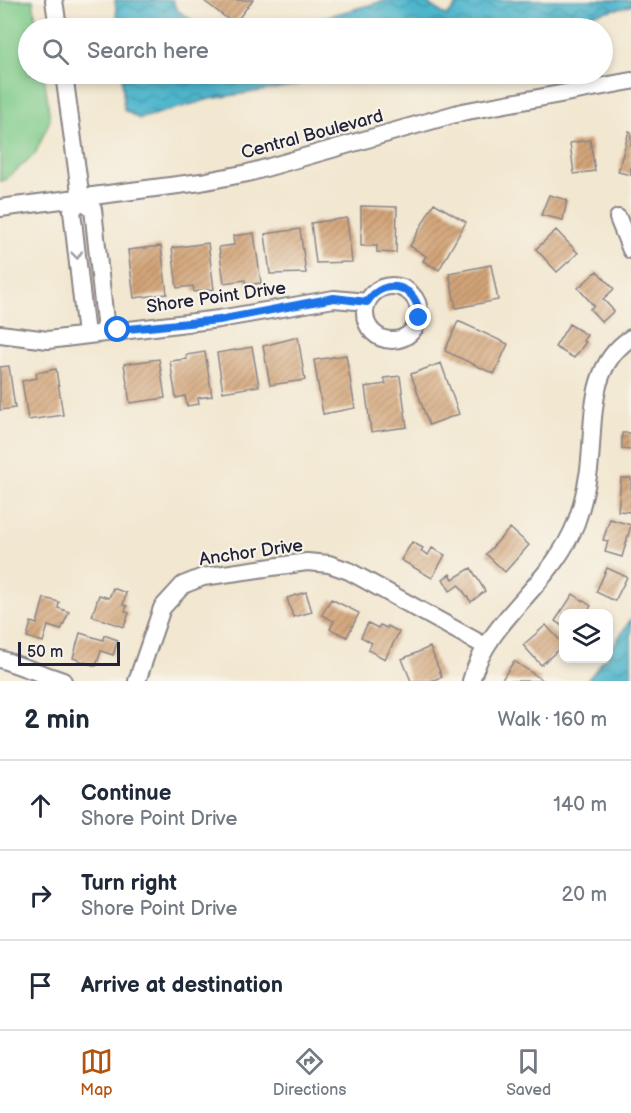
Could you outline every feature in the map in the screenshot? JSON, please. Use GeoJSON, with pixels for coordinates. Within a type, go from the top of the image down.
{"type":"FeatureCollection","features":[{"type":"Feature","properties":{"kind":"street"},"geometry":{"type":"LineString","coordinates":[[54,0],[57,18]]}},
{"type":"Feature","properties":{"kind":"street","name":"Central Boulevard"},"geometry":{"type":"LineString","coordinates":[[0,208],[81,199],[248,173],[462,112],[631,81]]}},
{"type":"Feature","properties":{"kind":"street"},"geometry":{"type":"LineString","coordinates":[[65,84],[81,199],[93,209],[106,331]]}},
{"type":"Feature","properties":{"kind":"street"},"geometry":{"type":"LineString","coordinates":[[81,199],[72,211],[86,335]]}},
{"type":"Feature","properties":{"kind":"street"},"geometry":{"type":"LineString","coordinates":[[618,218],[631,250]]}},
{"type":"Feature","properties":{"kind":"street","name":"Shore Point Drive"},"geometry":{"type":"LineString","coordinates":[[0,334],[48,340],[106,331],[219,320],[334,298],[367,302]]}},
{"type":"Feature","properties":{"kind":"street"},"geometry":{"type":"LineString","coordinates":[[471,681],[485,646],[497,628],[552,567],[575,525],[589,469],[596,390],[616,347],[631,338]]}},
{"type":"Feature","properties":{"kind":"street","name":"Anchor Drive"},"geometry":{"type":"LineString","coordinates":[[137,681],[162,608],[183,585],[203,577],[296,563],[329,564],[350,571],[485,646]]}},
{"type":"Feature","properties":{"kind":"street"},"geometry":{"type":"LineString","coordinates":[[0,658],[63,681]]}},
{"type":"Feature","properties":{"kind":"green space"},"geometry":{"type":"Polygon","coordinates":[[[0,0],[33,0],[36,18],[18,18],[18,84],[45,84],[50,120],[35,154],[5,180],[0,181],[0,0]]]}},
{"type":"Feature","properties":{"kind":"water"},"geometry":{"type":"Polygon","coordinates":[[[115,0],[173,0],[176,9],[189,18],[117,18],[115,0]]]}},
{"type":"Feature","properties":{"kind":"water"},"geometry":{"type":"Polygon","coordinates":[[[388,0],[422,0],[447,16],[461,0],[631,0],[631,6],[575,18],[321,18],[388,0]]]}},
{"type":"Feature","properties":{"kind":"water"},"geometry":{"type":"Polygon","coordinates":[[[123,84],[299,84],[210,99],[139,119],[124,110],[123,84]]]}},
{"type":"Feature","properties":{"kind":"water"},"geometry":{"type":"Polygon","coordinates":[[[631,619],[631,681],[587,681],[601,663],[613,663],[613,646],[631,619]]]}},
{"type":"Feature","properties":{"kind":"building"},"geometry":{"type":"Polygon","coordinates":[[[203,0],[253,0],[239,18],[226,18],[203,0]]]}},
{"type":"Feature","properties":{"kind":"building"},"geometry":{"type":"Polygon","coordinates":[[[629,131],[631,132],[631,175],[618,172],[629,131]]]}},
{"type":"Feature","properties":{"kind":"building"},"geometry":{"type":"Polygon","coordinates":[[[590,140],[595,171],[574,174],[570,143],[590,140]]]}},
{"type":"Feature","properties":{"kind":"building"},"geometry":{"type":"Polygon","coordinates":[[[549,195],[567,200],[563,220],[541,215],[549,195]]]}},
{"type":"Feature","properties":{"kind":"building"},"geometry":{"type":"Polygon","coordinates":[[[434,203],[466,222],[439,270],[423,261],[426,256],[410,246],[434,203]]]}},
{"type":"Feature","properties":{"kind":"building"},"geometry":{"type":"Polygon","coordinates":[[[361,206],[397,207],[396,253],[377,252],[377,246],[361,246],[361,206]]]}},
{"type":"Feature","properties":{"kind":"building"},"geometry":{"type":"Polygon","coordinates":[[[347,218],[352,262],[316,263],[311,223],[347,218]]]}},
{"type":"Feature","properties":{"kind":"building"},"geometry":{"type":"Polygon","coordinates":[[[300,229],[306,273],[270,274],[265,234],[300,229]]]}},
{"type":"Feature","properties":{"kind":"building"},"geometry":{"type":"Polygon","coordinates":[[[556,230],[578,253],[557,272],[536,249],[556,230]]]}},
{"type":"Feature","properties":{"kind":"building"},"geometry":{"type":"Polygon","coordinates":[[[254,233],[261,283],[246,285],[245,280],[224,283],[219,247],[234,245],[233,236],[254,233]]]}},
{"type":"Feature","properties":{"kind":"building"},"geometry":{"type":"Polygon","coordinates":[[[208,243],[214,289],[194,292],[193,286],[177,288],[172,248],[208,243]]]}},
{"type":"Feature","properties":{"kind":"building"},"geometry":{"type":"Polygon","coordinates":[[[161,246],[167,294],[134,298],[128,250],[161,246]]]}},
{"type":"Feature","properties":{"kind":"building"},"geometry":{"type":"Polygon","coordinates":[[[491,265],[498,300],[456,308],[449,273],[491,265]]]}},
{"type":"Feature","properties":{"kind":"building"},"geometry":{"type":"Polygon","coordinates":[[[597,271],[614,289],[603,299],[614,311],[602,322],[590,309],[594,306],[578,288],[597,271]]]}},
{"type":"Feature","properties":{"kind":"building"},"geometry":{"type":"Polygon","coordinates":[[[458,321],[508,344],[494,374],[445,351],[458,321]]]}},
{"type":"Feature","properties":{"kind":"building"},"geometry":{"type":"Polygon","coordinates":[[[569,324],[587,335],[583,341],[586,342],[574,358],[555,347],[569,324]]]}},
{"type":"Feature","properties":{"kind":"building"},"geometry":{"type":"Polygon","coordinates":[[[298,337],[305,380],[270,385],[263,346],[298,337]]]}},
{"type":"Feature","properties":{"kind":"building"},"geometry":{"type":"Polygon","coordinates":[[[252,347],[259,386],[223,392],[217,353],[252,347]]]}},
{"type":"Feature","properties":{"kind":"building"},"geometry":{"type":"Polygon","coordinates":[[[205,352],[212,396],[198,398],[199,404],[187,406],[185,396],[176,398],[170,361],[187,359],[186,355],[205,352]]]}},
{"type":"Feature","properties":{"kind":"building"},"geometry":{"type":"Polygon","coordinates":[[[346,355],[355,408],[323,414],[314,360],[346,355]]]}},
{"type":"Feature","properties":{"kind":"building"},"geometry":{"type":"Polygon","coordinates":[[[159,359],[165,398],[130,403],[124,364],[159,359]]]}},
{"type":"Feature","properties":{"kind":"building"},"geometry":{"type":"Polygon","coordinates":[[[441,363],[459,414],[429,425],[411,374],[441,363]]]}},
{"type":"Feature","properties":{"kind":"building"},"geometry":{"type":"Polygon","coordinates":[[[9,366],[15,408],[0,410],[0,367],[9,366]]]}},
{"type":"Feature","properties":{"kind":"building"},"geometry":{"type":"Polygon","coordinates":[[[56,369],[63,415],[28,420],[22,381],[37,378],[36,373],[56,369]]]}},
{"type":"Feature","properties":{"kind":"building"},"geometry":{"type":"Polygon","coordinates":[[[400,376],[407,427],[371,432],[365,387],[386,384],[384,378],[400,376]]]}},
{"type":"Feature","properties":{"kind":"building"},"geometry":{"type":"Polygon","coordinates":[[[622,433],[631,433],[631,450],[622,449],[622,433]]]}},
{"type":"Feature","properties":{"kind":"building"},"geometry":{"type":"Polygon","coordinates":[[[621,478],[631,478],[631,512],[618,511],[621,478]]]}},
{"type":"Feature","properties":{"kind":"building"},"geometry":{"type":"Polygon","coordinates":[[[610,519],[631,525],[622,557],[605,552],[608,541],[603,540],[610,519]]]}},
{"type":"Feature","properties":{"kind":"building"},"geometry":{"type":"Polygon","coordinates":[[[510,528],[529,545],[505,572],[486,554],[510,528]]]}},
{"type":"Feature","properties":{"kind":"building"},"geometry":{"type":"Polygon","coordinates":[[[412,542],[423,548],[421,551],[428,555],[432,548],[445,555],[432,578],[401,560],[412,542]]]}},
{"type":"Feature","properties":{"kind":"building"},"geometry":{"type":"Polygon","coordinates":[[[471,568],[485,591],[471,602],[459,585],[450,591],[443,579],[450,574],[453,579],[471,568]]]}},
{"type":"Feature","properties":{"kind":"building"},"geometry":{"type":"Polygon","coordinates":[[[607,568],[627,577],[615,601],[596,592],[607,568]]]}},
{"type":"Feature","properties":{"kind":"building"},"geometry":{"type":"Polygon","coordinates":[[[113,588],[126,593],[123,605],[127,606],[125,611],[129,613],[124,627],[92,616],[99,595],[109,598],[113,588]]]}},
{"type":"Feature","properties":{"kind":"building"},"geometry":{"type":"Polygon","coordinates":[[[306,592],[312,612],[293,617],[287,598],[306,592]]]}},
{"type":"Feature","properties":{"kind":"building"},"geometry":{"type":"Polygon","coordinates":[[[573,594],[591,606],[589,609],[563,609],[573,594]]]}},
{"type":"Feature","properties":{"kind":"building"},"geometry":{"type":"Polygon","coordinates":[[[44,598],[59,602],[58,608],[69,612],[61,630],[48,626],[43,642],[27,637],[31,622],[37,624],[44,598]]]}},
{"type":"Feature","properties":{"kind":"building"},"geometry":{"type":"Polygon","coordinates":[[[331,599],[359,613],[347,637],[330,629],[334,621],[322,615],[331,599]]]}},
{"type":"Feature","properties":{"kind":"building"},"geometry":{"type":"Polygon","coordinates":[[[368,623],[378,628],[380,625],[387,628],[388,626],[399,632],[385,659],[368,650],[372,643],[361,637],[368,623]]]}},
{"type":"Feature","properties":{"kind":"building"},"geometry":{"type":"Polygon","coordinates":[[[546,625],[559,639],[559,649],[541,665],[523,645],[546,625]]]}},
{"type":"Feature","properties":{"kind":"building"},"geometry":{"type":"Polygon","coordinates":[[[80,633],[103,640],[104,635],[118,640],[113,655],[101,651],[96,666],[73,658],[80,633]]]}},
{"type":"Feature","properties":{"kind":"building"},"geometry":{"type":"Polygon","coordinates":[[[430,647],[442,677],[431,681],[411,681],[402,659],[430,647]]]}},
{"type":"Feature","properties":{"kind":"building"},"geometry":{"type":"Polygon","coordinates":[[[514,661],[544,681],[501,681],[514,661]]]}},
{"type":"Feature","properties":{"kind":"route"},"geometry":{"type":"LineString","coordinates":[[118,330],[219,320],[334,298],[367,302],[379,289],[387,286],[396,286],[412,294],[420,309],[419,318]]}}]}
